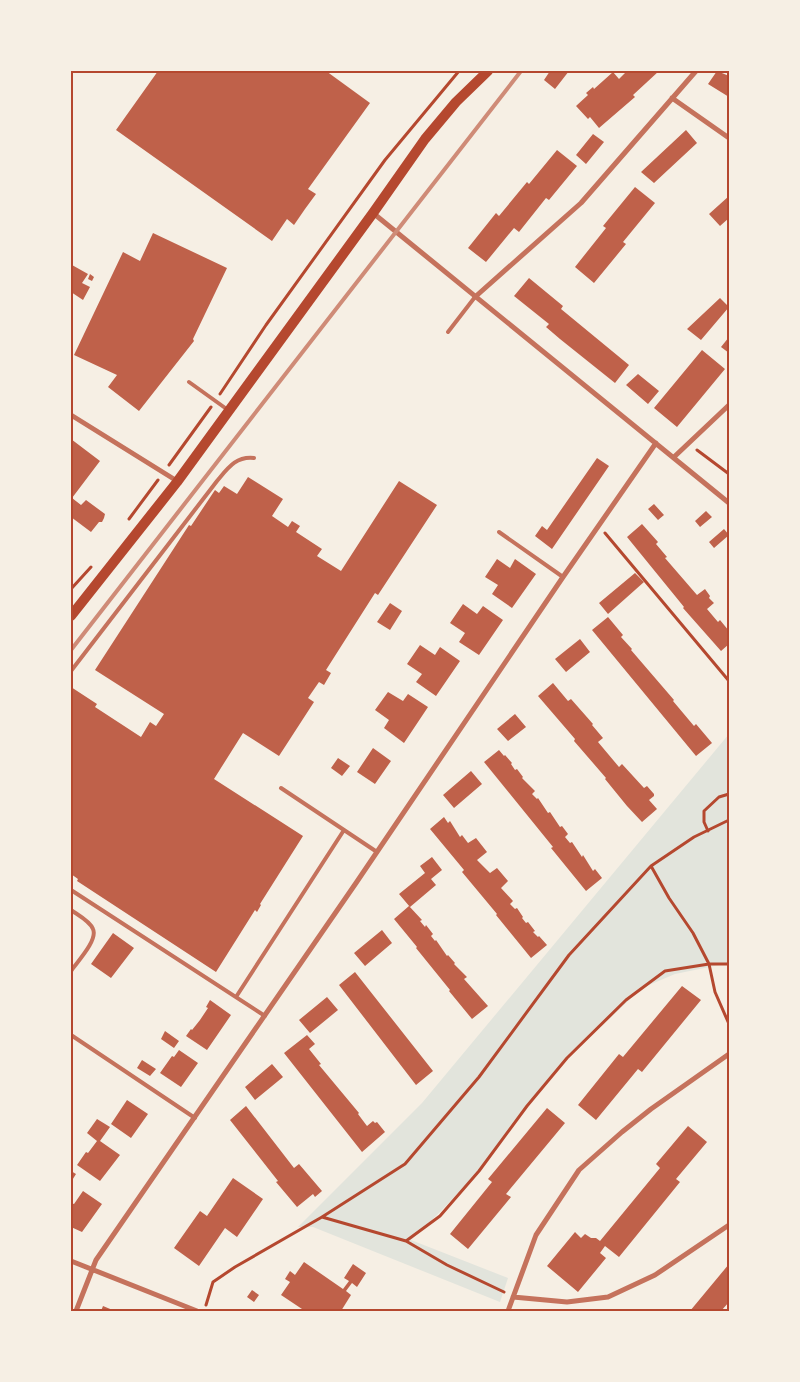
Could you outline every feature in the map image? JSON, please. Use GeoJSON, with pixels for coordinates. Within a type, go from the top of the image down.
{"type":"FeatureCollection","features":[{"type":"Feature","properties":{"kind":"main road"},"geometry":{"type":"LineString","coordinates":[[71,616],[177,482],[425,139],[456,102],[488,71]]}},
{"type":"Feature","properties":{"kind":"street"},"geometry":{"type":"LineString","coordinates":[[475,297],[581,203],[696,71]]}},
{"type":"Feature","properties":{"kind":"street"},"geometry":{"type":"LineString","coordinates":[[672,98],[729,138]]}},
{"type":"Feature","properties":{"kind":"street"},"geometry":{"type":"LineString","coordinates":[[373,213],[729,503]]}},
{"type":"Feature","properties":{"kind":"street"},"geometry":{"type":"LineString","coordinates":[[674,457],[729,406]]}},
{"type":"Feature","properties":{"kind":"street"},"geometry":{"type":"LineString","coordinates":[[71,415],[177,482]]}},
{"type":"Feature","properties":{"kind":"street"},"geometry":{"type":"LineString","coordinates":[[76,1311],[96,1260],[656,443]]}},
{"type":"Feature","properties":{"kind":"street"},"geometry":{"type":"LineString","coordinates":[[508,1311],[536,1235],[579,1170],[651,1109],[729,1054]]}},
{"type":"Feature","properties":{"kind":"street"},"geometry":{"type":"LineString","coordinates":[[513,1297],[566,1302],[608,1297],[654,1275],[729,1225]]}},
{"type":"Feature","properties":{"kind":"street"},"geometry":{"type":"LineString","coordinates":[[71,1261],[197,1311]]}},
{"type":"Feature","properties":{"kind":"lane"},"geometry":{"type":"LineString","coordinates":[[448,332],[475,297]]}},
{"type":"Feature","properties":{"kind":"lane"},"geometry":{"type":"LineString","coordinates":[[189,382],[229,410]]}},
{"type":"Feature","properties":{"kind":"lane"},"geometry":{"type":"LineString","coordinates":[[71,671],[217,480],[239,459],[245,457],[254,458]]}},
{"type":"Feature","properties":{"kind":"lane"},"geometry":{"type":"LineString","coordinates":[[499,532],[563,577]]}},
{"type":"Feature","properties":{"kind":"lane"},"geometry":{"type":"LineString","coordinates":[[281,788],[377,852]]}},
{"type":"Feature","properties":{"kind":"lane"},"geometry":{"type":"LineString","coordinates":[[236,997],[344,830]]}},
{"type":"Feature","properties":{"kind":"lane"},"geometry":{"type":"LineString","coordinates":[[71,890],[265,1016]]}},
{"type":"Feature","properties":{"kind":"lane"},"geometry":{"type":"LineString","coordinates":[[71,910],[87,921],[93,928],[94,936],[91,944],[71,971]]}},
{"type":"Feature","properties":{"kind":"lane"},"geometry":{"type":"LineString","coordinates":[[71,1035],[195,1118]]}},
{"type":"Feature","properties":{"kind":"path"},"geometry":{"type":"LineString","coordinates":[[124,525],[216,401],[266,325],[384,160],[459,71]]}},
{"type":"Feature","properties":{"kind":"path"},"geometry":{"type":"LineString","coordinates":[[689,443],[729,474]]}},
{"type":"Feature","properties":{"kind":"path"},"geometry":{"type":"LineString","coordinates":[[598,525],[729,681]]}},
{"type":"Feature","properties":{"kind":"path"},"geometry":{"type":"LineString","coordinates":[[71,589],[96,560]]}},
{"type":"Feature","properties":{"kind":"path"},"geometry":{"type":"LineString","coordinates":[[708,831],[704,822],[704,811],[719,797],[729,794]]}},
{"type":"Feature","properties":{"kind":"path"},"geometry":{"type":"LineString","coordinates":[[204,1311],[213,1282],[243,1262],[322,1217],[405,1164],[479,1077],[569,955],[651,866],[694,837],[729,820]]}},
{"type":"Feature","properties":{"kind":"path"},"geometry":{"type":"LineString","coordinates":[[651,866],[669,898],[694,933],[709,964],[715,992],[729,1024]]}},
{"type":"Feature","properties":{"kind":"path"},"geometry":{"type":"LineString","coordinates":[[406,1241],[440,1216],[567,1058],[626,1000],[665,971],[709,964],[729,964]]}},
{"type":"Feature","properties":{"kind":"path"},"geometry":{"type":"LineString","coordinates":[[322,1217],[406,1241],[447,1265],[513,1297]]}},
{"type":"Feature","properties":{"kind":"shaded area"},"geometry":{"type":"Polygon","coordinates":[[[729,734],[729,963],[675,974],[642,988],[563,1062],[472,1178],[411,1240],[508,1278],[500,1302],[313,1227],[298,1227],[422,1103],[729,734]]]}},
{"type":"Feature","properties":{"kind":"building"},"geometry":{"type":"Polygon","coordinates":[[[158,71],[326,71],[370,103],[308,189],[316,194],[294,225],[287,219],[272,241],[116,130],[158,71]]]}},
{"type":"Feature","properties":{"kind":"building"},"geometry":{"type":"Polygon","coordinates":[[[550,71],[569,71],[555,89],[544,80],[550,71]]]}},
{"type":"Feature","properties":{"kind":"building"},"geometry":{"type":"Polygon","coordinates":[[[627,71],[659,71],[633,95],[635,97],[599,128],[590,117],[588,119],[576,106],[588,95],[586,93],[593,87],[594,89],[613,72],[619,79],[627,71]]]}},
{"type":"Feature","properties":{"kind":"building"},"geometry":{"type":"Polygon","coordinates":[[[717,71],[729,76],[729,97],[708,84],[717,71]]]}},
{"type":"Feature","properties":{"kind":"building"},"geometry":{"type":"Polygon","coordinates":[[[686,130],[697,143],[654,183],[641,172],[686,130]]]}},
{"type":"Feature","properties":{"kind":"building"},"geometry":{"type":"Polygon","coordinates":[[[593,134],[604,142],[586,164],[576,155],[593,134]]]}},
{"type":"Feature","properties":{"kind":"building"},"geometry":{"type":"Polygon","coordinates":[[[557,150],[577,166],[549,200],[546,198],[519,232],[514,228],[486,262],[468,248],[496,213],[499,216],[557,150]]]}},
{"type":"Feature","properties":{"kind":"building"},"geometry":{"type":"Polygon","coordinates":[[[635,187],[655,203],[623,242],[626,244],[594,283],[575,267],[606,228],[603,226],[635,187]]]}},
{"type":"Feature","properties":{"kind":"building"},"geometry":{"type":"Polygon","coordinates":[[[729,196],[729,218],[720,226],[709,214],[729,196]]]}},
{"type":"Feature","properties":{"kind":"building"},"geometry":{"type":"Polygon","coordinates":[[[153,233],[227,268],[193,339],[194,341],[139,411],[108,387],[117,375],[74,355],[123,252],[140,261],[153,233]]]}},
{"type":"Feature","properties":{"kind":"building"},"geometry":{"type":"Polygon","coordinates":[[[72,265],[88,274],[82,283],[90,287],[83,300],[71,292],[72,265]]]}},
{"type":"Feature","properties":{"kind":"building"},"geometry":{"type":"Polygon","coordinates":[[[90,274],[94,277],[92,281],[88,279],[90,274]]]}},
{"type":"Feature","properties":{"kind":"building"},"geometry":{"type":"Polygon","coordinates":[[[529,278],[563,306],[561,309],[629,365],[615,383],[546,327],[549,324],[514,296],[529,278]]]}},
{"type":"Feature","properties":{"kind":"building"},"geometry":{"type":"Polygon","coordinates":[[[720,298],[729,307],[701,340],[687,329],[720,298]]]}},
{"type":"Feature","properties":{"kind":"building"},"geometry":{"type":"Polygon","coordinates":[[[729,337],[729,353],[721,347],[729,337]]]}},
{"type":"Feature","properties":{"kind":"building"},"geometry":{"type":"Polygon","coordinates":[[[702,350],[725,369],[677,427],[654,408],[702,350]]]}},
{"type":"Feature","properties":{"kind":"building"},"geometry":{"type":"Polygon","coordinates":[[[638,374],[659,391],[648,404],[626,385],[638,374]]]}},
{"type":"Feature","properties":{"kind":"building"},"geometry":{"type":"Polygon","coordinates":[[[71,439],[100,461],[72,498],[81,505],[86,500],[105,514],[102,522],[99,522],[91,532],[71,517],[71,439]]]}},
{"type":"Feature","properties":{"kind":"building"},"geometry":{"type":"Polygon","coordinates":[[[597,458],[609,466],[552,549],[535,536],[542,526],[547,530],[597,458]]]}},
{"type":"Feature","properties":{"kind":"building"},"geometry":{"type":"Polygon","coordinates":[[[248,477],[283,499],[272,516],[288,527],[292,521],[300,526],[296,532],[322,549],[317,556],[341,571],[399,481],[437,505],[378,595],[375,593],[326,670],[331,673],[324,685],[319,682],[308,698],[314,702],[279,756],[243,733],[214,779],[303,836],[260,904],[257,912],[255,910],[216,972],[77,881],[78,879],[71,874],[71,687],[97,704],[95,707],[141,737],[150,722],[156,726],[164,714],[95,670],[189,525],[191,526],[215,490],[219,493],[224,486],[237,494],[248,477]]]}},
{"type":"Feature","properties":{"kind":"building"},"geometry":{"type":"Polygon","coordinates":[[[654,504],[664,515],[658,520],[648,509],[654,504]]]}},
{"type":"Feature","properties":{"kind":"building"},"geometry":{"type":"Polygon","coordinates":[[[706,511],[712,517],[700,527],[695,521],[706,511]]]}},
{"type":"Feature","properties":{"kind":"building"},"geometry":{"type":"Polygon","coordinates":[[[642,524],[658,542],[656,544],[667,557],[665,558],[697,595],[705,589],[710,596],[709,598],[714,603],[707,609],[729,631],[729,644],[721,651],[683,608],[627,537],[642,524]]]}},
{"type":"Feature","properties":{"kind":"building"},"geometry":{"type":"Polygon","coordinates":[[[724,529],[729,535],[714,548],[709,542],[724,529]]]}},
{"type":"Feature","properties":{"kind":"building"},"geometry":{"type":"Polygon","coordinates":[[[497,559],[510,568],[515,559],[536,574],[512,608],[492,594],[498,585],[485,577],[497,559]]]}},
{"type":"Feature","properties":{"kind":"building"},"geometry":{"type":"Polygon","coordinates":[[[635,573],[644,582],[608,614],[599,603],[635,573]]]}},
{"type":"Feature","properties":{"kind":"building"},"geometry":{"type":"Polygon","coordinates":[[[390,603],[402,611],[390,630],[377,622],[390,603]]]}},
{"type":"Feature","properties":{"kind":"building"},"geometry":{"type":"Polygon","coordinates":[[[463,604],[477,614],[483,606],[503,620],[479,655],[459,642],[465,633],[450,623],[463,604]]]}},
{"type":"Feature","properties":{"kind":"building"},"geometry":{"type":"Polygon","coordinates":[[[608,617],[623,635],[621,637],[631,650],[673,701],[694,726],[696,724],[712,743],[696,756],[592,630],[608,617]]]}},
{"type":"Feature","properties":{"kind":"building"},"geometry":{"type":"Polygon","coordinates":[[[580,639],[590,652],[566,672],[555,659],[580,639]]]}},
{"type":"Feature","properties":{"kind":"building"},"geometry":{"type":"Polygon","coordinates":[[[420,645],[435,655],[440,647],[460,661],[436,696],[416,682],[422,674],[407,664],[420,645]]]}},
{"type":"Feature","properties":{"kind":"building"},"geometry":{"type":"Polygon","coordinates":[[[553,683],[568,701],[571,699],[593,724],[603,738],[598,742],[619,767],[622,764],[644,788],[647,786],[654,794],[649,800],[657,809],[642,822],[538,696],[553,683]]]}},
{"type":"Feature","properties":{"kind":"building"},"geometry":{"type":"Polygon","coordinates":[[[388,692],[403,701],[408,694],[428,707],[404,743],[384,728],[389,720],[375,710],[388,692]]]}},
{"type":"Feature","properties":{"kind":"building"},"geometry":{"type":"Polygon","coordinates":[[[515,714],[526,727],[508,741],[497,729],[515,714]]]}},
{"type":"Feature","properties":{"kind":"building"},"geometry":{"type":"Polygon","coordinates":[[[373,748],[391,761],[375,784],[357,772],[373,748]]]}},
{"type":"Feature","properties":{"kind":"building"},"geometry":{"type":"Polygon","coordinates":[[[499,750],[535,791],[532,794],[538,798],[548,813],[550,812],[560,827],[562,826],[568,834],[565,837],[570,843],[572,842],[582,857],[583,855],[593,871],[595,869],[602,878],[586,891],[484,762],[499,750]]]}},
{"type":"Feature","properties":{"kind":"building"},"geometry":{"type":"Polygon","coordinates":[[[338,758],[350,766],[342,776],[331,768],[338,758]]]}},
{"type":"Feature","properties":{"kind":"building"},"geometry":{"type":"Polygon","coordinates":[[[471,771],[482,784],[454,808],[443,795],[471,771]]]}},
{"type":"Feature","properties":{"kind":"building"},"geometry":{"type":"Polygon","coordinates":[[[444,817],[448,823],[450,821],[460,837],[462,835],[468,843],[476,838],[487,852],[477,860],[490,873],[497,868],[508,881],[501,888],[513,901],[510,904],[515,909],[517,908],[522,918],[535,931],[533,932],[547,945],[531,958],[430,829],[444,817]]]}},
{"type":"Feature","properties":{"kind":"building"},"geometry":{"type":"Polygon","coordinates":[[[432,857],[442,870],[431,879],[436,885],[410,907],[399,894],[425,873],[420,866],[432,857]]]}},
{"type":"Feature","properties":{"kind":"building"},"geometry":{"type":"Polygon","coordinates":[[[409,906],[422,920],[420,921],[425,927],[426,925],[433,934],[431,936],[447,956],[467,977],[464,979],[488,1006],[472,1019],[394,919],[409,906]]]}},
{"type":"Feature","properties":{"kind":"building"},"geometry":{"type":"Polygon","coordinates":[[[382,930],[392,943],[365,966],[354,953],[382,930]]]}},
{"type":"Feature","properties":{"kind":"building"},"geometry":{"type":"Polygon","coordinates":[[[113,933],[134,948],[111,978],[91,964],[113,933]]]}},
{"type":"Feature","properties":{"kind":"building"},"geometry":{"type":"Polygon","coordinates":[[[355,972],[433,1071],[416,1085],[339,985],[355,972]]]}},
{"type":"Feature","properties":{"kind":"building"},"geometry":{"type":"Polygon","coordinates":[[[682,986],[701,1000],[642,1072],[638,1069],[596,1120],[578,1105],[619,1054],[623,1057],[682,986]]]}},
{"type":"Feature","properties":{"kind":"building"},"geometry":{"type":"Polygon","coordinates":[[[327,997],[338,1010],[310,1033],[299,1020],[327,997]]]}},
{"type":"Feature","properties":{"kind":"building"},"geometry":{"type":"Polygon","coordinates":[[[210,1000],[231,1015],[207,1050],[186,1036],[208,1008],[206,1007],[210,1000]]]}},
{"type":"Feature","properties":{"kind":"building"},"geometry":{"type":"Polygon","coordinates":[[[165,1031],[179,1041],[174,1048],[161,1039],[165,1031]]]}},
{"type":"Feature","properties":{"kind":"building"},"geometry":{"type":"Polygon","coordinates":[[[307,1035],[315,1044],[309,1049],[321,1064],[319,1065],[359,1113],[367,1126],[373,1121],[377,1122],[385,1132],[362,1152],[284,1053],[307,1035]]]}},
{"type":"Feature","properties":{"kind":"building"},"geometry":{"type":"Polygon","coordinates":[[[179,1050],[198,1063],[181,1087],[160,1073],[172,1056],[174,1057],[179,1050]]]}},
{"type":"Feature","properties":{"kind":"building"},"geometry":{"type":"Polygon","coordinates":[[[142,1060],[156,1069],[150,1076],[137,1068],[142,1060]]]}},
{"type":"Feature","properties":{"kind":"building"},"geometry":{"type":"Polygon","coordinates":[[[272,1064],[283,1077],[255,1100],[245,1087],[272,1064]]]}},
{"type":"Feature","properties":{"kind":"building"},"geometry":{"type":"Polygon","coordinates":[[[127,1100],[148,1114],[131,1138],[111,1124],[127,1100]]]}},
{"type":"Feature","properties":{"kind":"building"},"geometry":{"type":"Polygon","coordinates":[[[246,1106],[294,1168],[299,1164],[322,1191],[315,1197],[313,1194],[297,1207],[276,1182],[278,1181],[230,1120],[246,1106]]]}},
{"type":"Feature","properties":{"kind":"building"},"geometry":{"type":"Polygon","coordinates":[[[547,1108],[565,1123],[506,1194],[511,1197],[468,1249],[450,1234],[492,1182],[488,1179],[547,1108]]]}},
{"type":"Feature","properties":{"kind":"building"},"geometry":{"type":"Polygon","coordinates":[[[97,1119],[110,1127],[100,1141],[120,1155],[100,1181],[77,1165],[97,1141],[87,1133],[97,1119]]]}},
{"type":"Feature","properties":{"kind":"building"},"geometry":{"type":"Polygon","coordinates":[[[688,1126],[707,1142],[676,1179],[680,1182],[619,1257],[605,1246],[600,1253],[606,1258],[578,1292],[547,1266],[575,1232],[581,1238],[585,1234],[600,1241],[660,1168],[656,1164],[688,1126]]]}},
{"type":"Feature","properties":{"kind":"building"},"geometry":{"type":"Polygon","coordinates":[[[71,1171],[76,1174],[71,1182],[71,1171]]]}},
{"type":"Feature","properties":{"kind":"building"},"geometry":{"type":"Polygon","coordinates":[[[233,1178],[263,1199],[237,1237],[225,1228],[199,1266],[174,1248],[200,1211],[207,1216],[233,1178]]]}},
{"type":"Feature","properties":{"kind":"building"},"geometry":{"type":"Polygon","coordinates":[[[83,1191],[102,1204],[82,1232],[71,1227],[71,1203],[74,1204],[83,1191]]]}},
{"type":"Feature","properties":{"kind":"building"},"geometry":{"type":"Polygon","coordinates":[[[304,1262],[343,1289],[349,1281],[344,1278],[353,1264],[366,1273],[357,1287],[352,1283],[346,1291],[351,1295],[341,1311],[305,1311],[281,1295],[290,1282],[285,1279],[290,1271],[295,1275],[304,1262]]]}},
{"type":"Feature","properties":{"kind":"building"},"geometry":{"type":"Polygon","coordinates":[[[729,1264],[729,1302],[721,1311],[690,1311],[729,1264]]]}},
{"type":"Feature","properties":{"kind":"building"},"geometry":{"type":"Polygon","coordinates":[[[252,1290],[259,1295],[254,1302],[247,1297],[252,1290]]]}},
{"type":"Feature","properties":{"kind":"building"},"geometry":{"type":"Polygon","coordinates":[[[103,1306],[115,1311],[101,1311],[103,1306]]]}},
{"type":"Feature","properties":{"kind":"railway"},"geometry":{"type":"LineString","coordinates":[[71,650],[521,71]]}}]}
